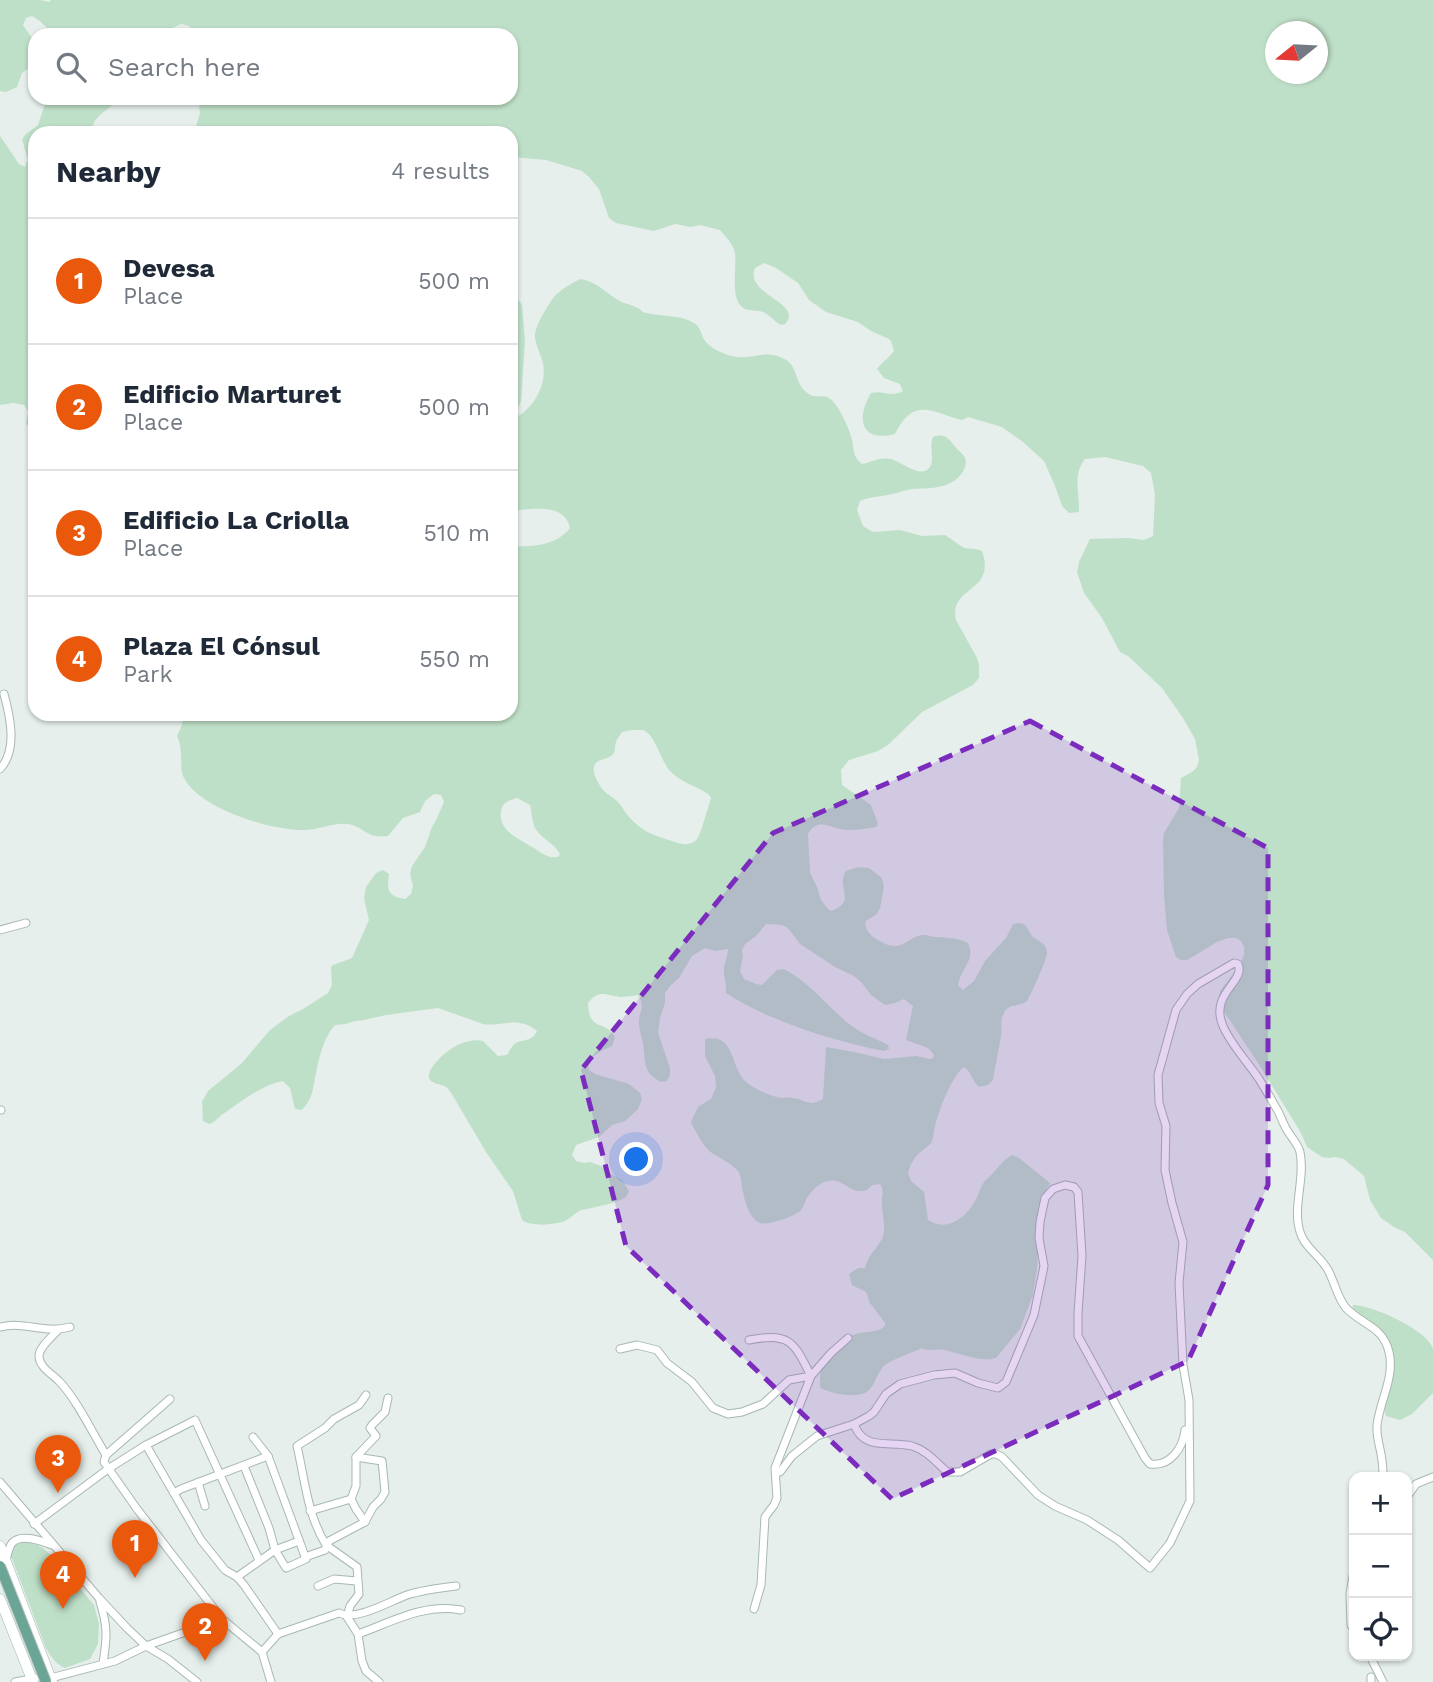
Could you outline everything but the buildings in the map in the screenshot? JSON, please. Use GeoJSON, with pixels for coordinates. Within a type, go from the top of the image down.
{"type":"FeatureCollection","features":[{"type":"Feature","properties":{"kind":"main road"},"geometry":{"type":"LineString","coordinates":[[3,1564],[42,1681]]}},
{"type":"Feature","properties":{"kind":"main road"},"geometry":{"type":"LineString","coordinates":[[0,1579],[42,1681]]}},
{"type":"Feature","properties":{"kind":"street"},"geometry":{"type":"LineString","coordinates":[[0,769],[7,758],[11,735],[4,694]]}},
{"type":"Feature","properties":{"kind":"street"},"geometry":{"type":"LineString","coordinates":[[0,930],[26,923]]}},
{"type":"Feature","properties":{"kind":"street"},"geometry":{"type":"LineString","coordinates":[[855,1424],[863,1438],[873,1442],[911,1446],[925,1452],[947,1472],[960,1472],[991,1454],[996,1454],[1038,1495],[1087,1520],[1118,1540],[1150,1568],[1170,1543],[1190,1501],[1189,1400],[1183,1365],[1179,1283],[1183,1242],[1164,1170],[1166,1126],[1159,1103],[1158,1074],[1176,1010],[1198,984],[1234,963],[1240,968],[1221,999],[1220,1017],[1223,1027],[1276,1107],[1300,1152],[1298,1212],[1302,1238],[1327,1268],[1344,1305],[1353,1315],[1378,1330],[1385,1339],[1389,1352],[1391,1369],[1377,1425],[1383,1472]]}},
{"type":"Feature","properties":{"kind":"street"},"geometry":{"type":"LineString","coordinates":[[776,1472],[780,1472],[792,1456],[817,1436],[855,1424],[874,1412],[886,1395],[900,1384],[919,1378],[955,1373],[998,1388],[1006,1382],[1034,1315],[1044,1266],[1040,1222],[1045,1198],[1053,1189],[1065,1185],[1074,1186],[1078,1192],[1082,1256],[1078,1336],[1150,1464],[1165,1463],[1175,1455],[1184,1439],[1189,1400]]}},
{"type":"Feature","properties":{"kind":"street"},"geometry":{"type":"LineString","coordinates":[[0,1327],[19,1325],[58,1330],[70,1327]]}},
{"type":"Feature","properties":{"kind":"street"},"geometry":{"type":"LineString","coordinates":[[58,1330],[39,1352],[39,1358],[43,1366],[60,1382],[106,1455]]}},
{"type":"Feature","properties":{"kind":"street"},"geometry":{"type":"LineString","coordinates":[[749,1340],[776,1337],[790,1342],[798,1350],[811,1376]]}},
{"type":"Feature","properties":{"kind":"street"},"geometry":{"type":"LineString","coordinates":[[754,1609],[761,1585],[765,1517],[777,1498],[775,1468],[811,1376],[848,1338]]}},
{"type":"Feature","properties":{"kind":"street"},"geometry":{"type":"LineString","coordinates":[[620,1349],[637,1345],[657,1350],[667,1363],[692,1382],[713,1408],[728,1414],[763,1404],[789,1380],[811,1376]]}},
{"type":"Feature","properties":{"kind":"street"},"geometry":{"type":"LineString","coordinates":[[347,1617],[349,1606],[359,1594],[358,1567],[326,1545],[310,1511],[297,1446],[334,1419],[359,1405],[366,1395]]}},
{"type":"Feature","properties":{"kind":"street"},"geometry":{"type":"LineString","coordinates":[[351,1499],[356,1486],[356,1457],[376,1436],[370,1429],[385,1412],[388,1398]]}},
{"type":"Feature","properties":{"kind":"street"},"geometry":{"type":"LineString","coordinates":[[170,1399],[106,1455],[104,1462],[222,1619],[262,1652],[271,1682]]}},
{"type":"Feature","properties":{"kind":"street"},"geometry":{"type":"LineString","coordinates":[[34,1524],[108,1469],[146,1445],[195,1420],[259,1560]]}},
{"type":"Feature","properties":{"kind":"street"},"geometry":{"type":"LineString","coordinates":[[253,1437],[268,1457],[305,1557]]}},
{"type":"Feature","properties":{"kind":"street"},"geometry":{"type":"LineString","coordinates":[[146,1445],[201,1540],[225,1570],[237,1577],[278,1634]]}},
{"type":"Feature","properties":{"kind":"street"},"geometry":{"type":"LineString","coordinates":[[174,1493],[268,1457]]}},
{"type":"Feature","properties":{"kind":"street"},"geometry":{"type":"LineString","coordinates":[[244,1466],[275,1550],[286,1568],[325,1550],[329,1541],[365,1522],[381,1499],[385,1492],[382,1461],[356,1457]]}},
{"type":"Feature","properties":{"kind":"street"},"geometry":{"type":"LineString","coordinates":[[0,1473],[10,1495]]}},
{"type":"Feature","properties":{"kind":"street"},"geometry":{"type":"LineString","coordinates":[[1412,1490],[1416,1484],[1433,1477]]}},
{"type":"Feature","properties":{"kind":"street"},"geometry":{"type":"LineString","coordinates":[[0,1482],[127,1628],[146,1646],[197,1682]]}},
{"type":"Feature","properties":{"kind":"street"},"geometry":{"type":"LineString","coordinates":[[198,1482],[205,1506]]}},
{"type":"Feature","properties":{"kind":"street"},"geometry":{"type":"LineString","coordinates":[[310,1511],[351,1499]]}},
{"type":"Feature","properties":{"kind":"street"},"geometry":{"type":"LineString","coordinates":[[351,1499],[365,1522]]}},
{"type":"Feature","properties":{"kind":"street"},"geometry":{"type":"LineString","coordinates":[[3,1564],[15,1540],[24,1538],[54,1546]]}},
{"type":"Feature","properties":{"kind":"street"},"geometry":{"type":"LineString","coordinates":[[237,1577],[275,1550],[299,1541]]}},
{"type":"Feature","properties":{"kind":"street"},"geometry":{"type":"LineString","coordinates":[[0,1546],[3,1564]]}},
{"type":"Feature","properties":{"kind":"street"},"geometry":{"type":"LineString","coordinates":[[318,1586],[334,1578],[357,1581]]}},
{"type":"Feature","properties":{"kind":"street"},"geometry":{"type":"LineString","coordinates":[[347,1617],[418,1592],[456,1586]]}},
{"type":"Feature","properties":{"kind":"street"},"geometry":{"type":"LineString","coordinates":[[99,1598],[106,1622],[103,1663]]}},
{"type":"Feature","properties":{"kind":"street"},"geometry":{"type":"LineString","coordinates":[[0,1599],[42,1681]]}},
{"type":"Feature","properties":{"kind":"street"},"geometry":{"type":"LineString","coordinates":[[358,1634],[418,1611],[447,1607],[461,1609]]}},
{"type":"Feature","properties":{"kind":"street"},"geometry":{"type":"LineString","coordinates":[[262,1652],[278,1634],[339,1613],[347,1617],[358,1634],[366,1671],[379,1682]]}},
{"type":"Feature","properties":{"kind":"street"},"geometry":{"type":"LineString","coordinates":[[15,1682],[42,1681],[115,1661],[146,1646],[222,1619]]}},
{"type":"Feature","properties":{"kind":"street"},"geometry":{"type":"LineString","coordinates":[[1372,1661],[1383,1682]]}},
{"type":"Feature","properties":{"kind":"highlighted area"},"geometry":{"type":"Polygon","coordinates":[[[1030,721],[1268,848],[1268,1185],[1188,1361],[892,1499],[626,1246],[581,1070],[773,833],[1030,721]]]}},
{"type":"Feature","properties":{"kind":"green space"},"geometry":{"type":"Polygon","coordinates":[[[0,0],[1433,0],[1433,1260],[1405,1232],[1381,1218],[1370,1200],[1364,1176],[1344,1159],[1322,1157],[1307,1147],[1258,1063],[1219,1004],[1220,991],[1240,965],[1244,955],[1241,941],[1228,938],[1187,960],[1176,957],[1167,930],[1163,840],[1164,833],[1179,808],[1181,778],[1197,767],[1199,760],[1195,739],[1162,688],[1128,656],[1120,652],[1102,618],[1084,593],[1077,572],[1090,539],[1144,540],[1153,536],[1155,495],[1151,473],[1143,466],[1105,457],[1085,459],[1078,478],[1079,512],[1069,513],[1062,506],[1044,461],[1002,427],[968,417],[962,420],[924,410],[909,415],[895,434],[883,436],[868,432],[863,419],[866,402],[871,393],[894,394],[903,391],[900,384],[884,378],[877,369],[894,351],[889,339],[858,322],[826,312],[809,300],[798,283],[764,263],[755,268],[754,277],[765,292],[787,310],[789,317],[785,324],[781,325],[763,312],[744,309],[736,296],[734,250],[720,230],[700,225],[691,227],[675,224],[654,231],[616,223],[609,218],[599,189],[582,171],[546,160],[518,158],[518,126],[196,126],[200,113],[199,105],[518,105],[518,28],[191,28],[181,24],[172,28],[47,28],[32,16],[26,18],[23,25],[28,32],[28,69],[22,73],[17,87],[6,92],[0,91],[0,0]]]}},
{"type":"Feature","properties":{"kind":"green space"},"geometry":{"type":"Polygon","coordinates":[[[45,105],[112,105],[98,117],[93,126],[38,125],[45,105]]]}},
{"type":"Feature","properties":{"kind":"green space"},"geometry":{"type":"Polygon","coordinates":[[[28,132],[28,160],[22,139],[28,132]]]}},
{"type":"Feature","properties":{"kind":"green space"},"geometry":{"type":"Polygon","coordinates":[[[0,136],[19,164],[25,167],[28,160],[28,411],[24,405],[0,405],[0,136]]]}},
{"type":"Feature","properties":{"kind":"green space"},"geometry":{"type":"Polygon","coordinates":[[[581,279],[592,282],[620,301],[644,312],[689,320],[698,327],[707,343],[721,352],[739,357],[773,355],[786,360],[805,391],[812,396],[826,397],[836,405],[849,430],[855,456],[862,464],[886,459],[917,471],[927,470],[932,462],[932,440],[938,436],[948,438],[965,458],[963,471],[949,484],[868,498],[860,501],[857,510],[863,526],[873,532],[900,530],[922,536],[945,535],[964,548],[982,551],[985,565],[983,575],[955,609],[956,620],[977,658],[979,678],[973,685],[922,712],[888,745],[849,760],[841,770],[842,785],[871,805],[878,824],[876,827],[846,830],[820,825],[808,834],[810,873],[821,900],[828,909],[831,911],[839,907],[845,899],[843,877],[846,871],[858,867],[869,868],[882,878],[884,887],[877,914],[865,924],[870,934],[894,946],[925,935],[968,943],[970,955],[958,985],[963,990],[974,981],[985,961],[1006,938],[1013,924],[1024,924],[1046,949],[1045,962],[1028,999],[1023,1004],[1010,1007],[1003,1015],[993,1080],[988,1085],[979,1087],[967,1069],[964,1067],[959,1072],[943,1103],[931,1143],[915,1158],[908,1173],[911,1181],[924,1192],[928,1220],[941,1225],[960,1219],[974,1203],[985,1181],[1012,1155],[1050,1183],[1041,1199],[1033,1295],[1020,1329],[996,1358],[977,1358],[922,1348],[884,1366],[866,1392],[846,1395],[820,1388],[822,1366],[850,1337],[885,1326],[866,1292],[852,1285],[849,1274],[858,1268],[865,1268],[882,1239],[883,1192],[880,1184],[872,1185],[867,1190],[856,1191],[834,1180],[828,1181],[814,1189],[797,1213],[768,1223],[756,1221],[747,1205],[738,1171],[709,1151],[691,1122],[698,1107],[711,1099],[716,1087],[715,1076],[705,1056],[705,1039],[715,1038],[727,1046],[741,1075],[753,1087],[777,1097],[810,1103],[823,1099],[826,1047],[884,1059],[916,1056],[930,1059],[934,1055],[928,1048],[906,1040],[913,1006],[904,999],[885,1005],[871,995],[854,976],[800,944],[788,928],[782,925],[766,924],[745,944],[740,971],[744,979],[762,985],[777,970],[784,969],[803,981],[853,1027],[888,1045],[889,1049],[884,1051],[823,1036],[781,1021],[743,1003],[726,993],[724,970],[728,949],[716,951],[705,948],[692,956],[679,978],[665,993],[658,1033],[670,1075],[667,1081],[661,1082],[646,1066],[639,1025],[642,1003],[638,995],[596,996],[588,1003],[591,1018],[615,1037],[612,1046],[592,1058],[589,1070],[629,1084],[640,1093],[642,1099],[638,1109],[625,1121],[612,1125],[599,1137],[576,1145],[572,1155],[576,1161],[601,1166],[622,1180],[629,1191],[626,1197],[581,1210],[565,1221],[543,1225],[522,1220],[513,1191],[486,1152],[451,1092],[431,1081],[429,1076],[442,1056],[466,1042],[483,1041],[498,1056],[507,1055],[515,1044],[531,1038],[537,1031],[523,1024],[483,1024],[438,1008],[335,1025],[323,1048],[312,1093],[302,1110],[295,1109],[290,1088],[283,1081],[251,1094],[209,1124],[203,1121],[202,1102],[208,1091],[242,1063],[270,1030],[328,993],[332,985],[331,967],[352,958],[369,920],[364,898],[366,887],[376,873],[383,870],[389,874],[388,888],[395,896],[405,899],[411,894],[412,866],[425,847],[444,802],[441,795],[434,794],[425,801],[420,812],[403,818],[388,836],[375,836],[348,824],[310,830],[274,827],[256,822],[221,808],[192,789],[184,778],[177,736],[182,721],[518,721],[518,546],[551,542],[570,528],[567,520],[554,511],[518,510],[518,413],[519,416],[530,406],[541,386],[544,371],[535,333],[545,311],[563,289],[581,279]],[[643,730],[622,732],[616,741],[613,754],[595,764],[594,773],[604,791],[645,830],[678,843],[694,842],[700,833],[711,798],[670,771],[654,742],[643,730]],[[517,798],[506,802],[502,808],[502,823],[513,835],[542,854],[558,857],[560,854],[557,850],[535,828],[530,805],[517,798]]]}},
{"type":"Feature","properties":{"kind":"green space"},"geometry":{"type":"Polygon","coordinates":[[[518,299],[522,305],[525,341],[521,401],[518,408],[518,299]]]}},
{"type":"Feature","properties":{"kind":"green space"},"geometry":{"type":"Polygon","coordinates":[[[1353,1305],[1373,1309],[1398,1320],[1421,1334],[1433,1349],[1433,1393],[1412,1414],[1400,1420],[1386,1416],[1386,1355],[1383,1346],[1375,1332],[1352,1309],[1353,1305]]]}},
{"type":"Feature","properties":{"kind":"green space"},"geometry":{"type":"Polygon","coordinates":[[[22,1542],[43,1548],[94,1605],[99,1624],[98,1644],[90,1659],[65,1668],[56,1662],[46,1648],[11,1556],[15,1546],[22,1542]]]}},
{"type":"Feature","properties":{"kind":"place","name":"Edificio La Criolla"},"geometry":{"type":"Point","coordinates":[58,1493]}},
{"type":"Feature","properties":{"kind":"place","name":"Devesa"},"geometry":{"type":"Point","coordinates":[135,1578]}},
{"type":"Feature","properties":{"kind":"place","name":"Plaza El Cónsul"},"geometry":{"type":"Point","coordinates":[63,1609]}},
{"type":"Feature","properties":{"kind":"place","name":"Edificio Marturet"},"geometry":{"type":"Point","coordinates":[205,1661]}}]}
